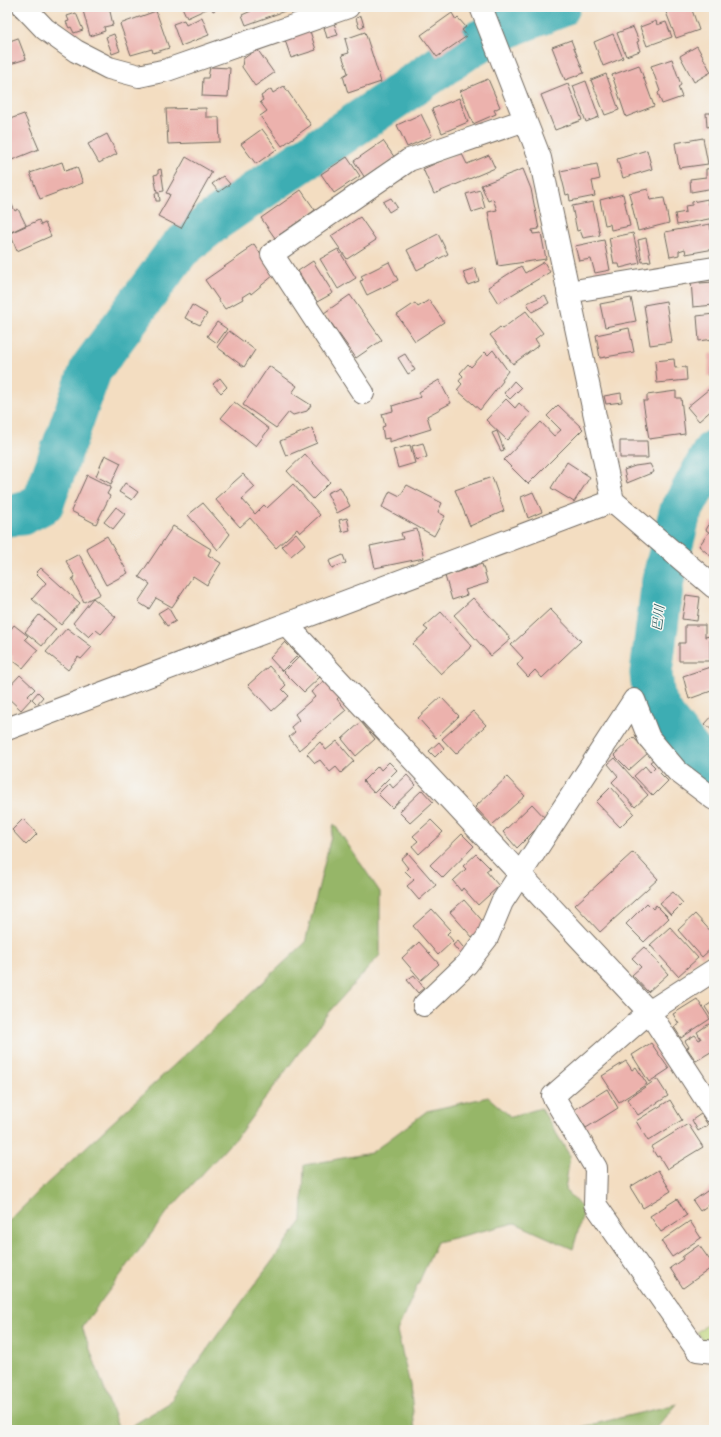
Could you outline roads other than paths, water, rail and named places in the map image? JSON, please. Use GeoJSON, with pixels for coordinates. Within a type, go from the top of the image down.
{"type":"FeatureCollection","features":[{"type":"Feature","properties":{"kind":"street"},"geometry":{"type":"LineString","coordinates":[[24,7],[45,29],[76,51],[109,68],[139,76],[167,70],[348,7]]}},
{"type":"Feature","properties":{"kind":"street"},"geometry":{"type":"LineString","coordinates":[[484,14],[540,158],[613,501],[659,542],[714,587]]}},
{"type":"Feature","properties":{"kind":"street"},"geometry":{"type":"LineString","coordinates":[[363,393],[272,254],[409,160],[525,120]]}},
{"type":"Feature","properties":{"kind":"street"},"geometry":{"type":"LineString","coordinates":[[568,292],[714,268]]}},
{"type":"Feature","properties":{"kind":"street"},"geometry":{"type":"LineString","coordinates":[[7,729],[613,501]]}},
{"type":"Feature","properties":{"kind":"street"},"geometry":{"type":"LineString","coordinates":[[286,624],[649,1012],[714,1112]]}},
{"type":"Feature","properties":{"kind":"street"},"geometry":{"type":"LineString","coordinates":[[424,1005],[467,964],[487,938],[502,902],[634,700],[649,738],[677,771],[714,799]]}},
{"type":"Feature","properties":{"kind":"street"},"geometry":{"type":"LineString","coordinates":[[714,970],[649,1012],[553,1096],[596,1168],[595,1204],[697,1350],[714,1352]]}},
{"type":"Feature","properties":{"kind":"waterway"},"geometry":{"type":"LineString","coordinates":[[7,515],[22,514],[43,503],[91,369],[179,249],[215,220],[472,45],[514,24],[559,7]]}},
{"type":"Feature","properties":{"kind":"waterway","name":"巴川"},"geometry":{"type":"LineString","coordinates":[[714,451],[680,513],[663,580],[651,673],[654,700],[665,719],[699,763],[714,774]]}}]}
